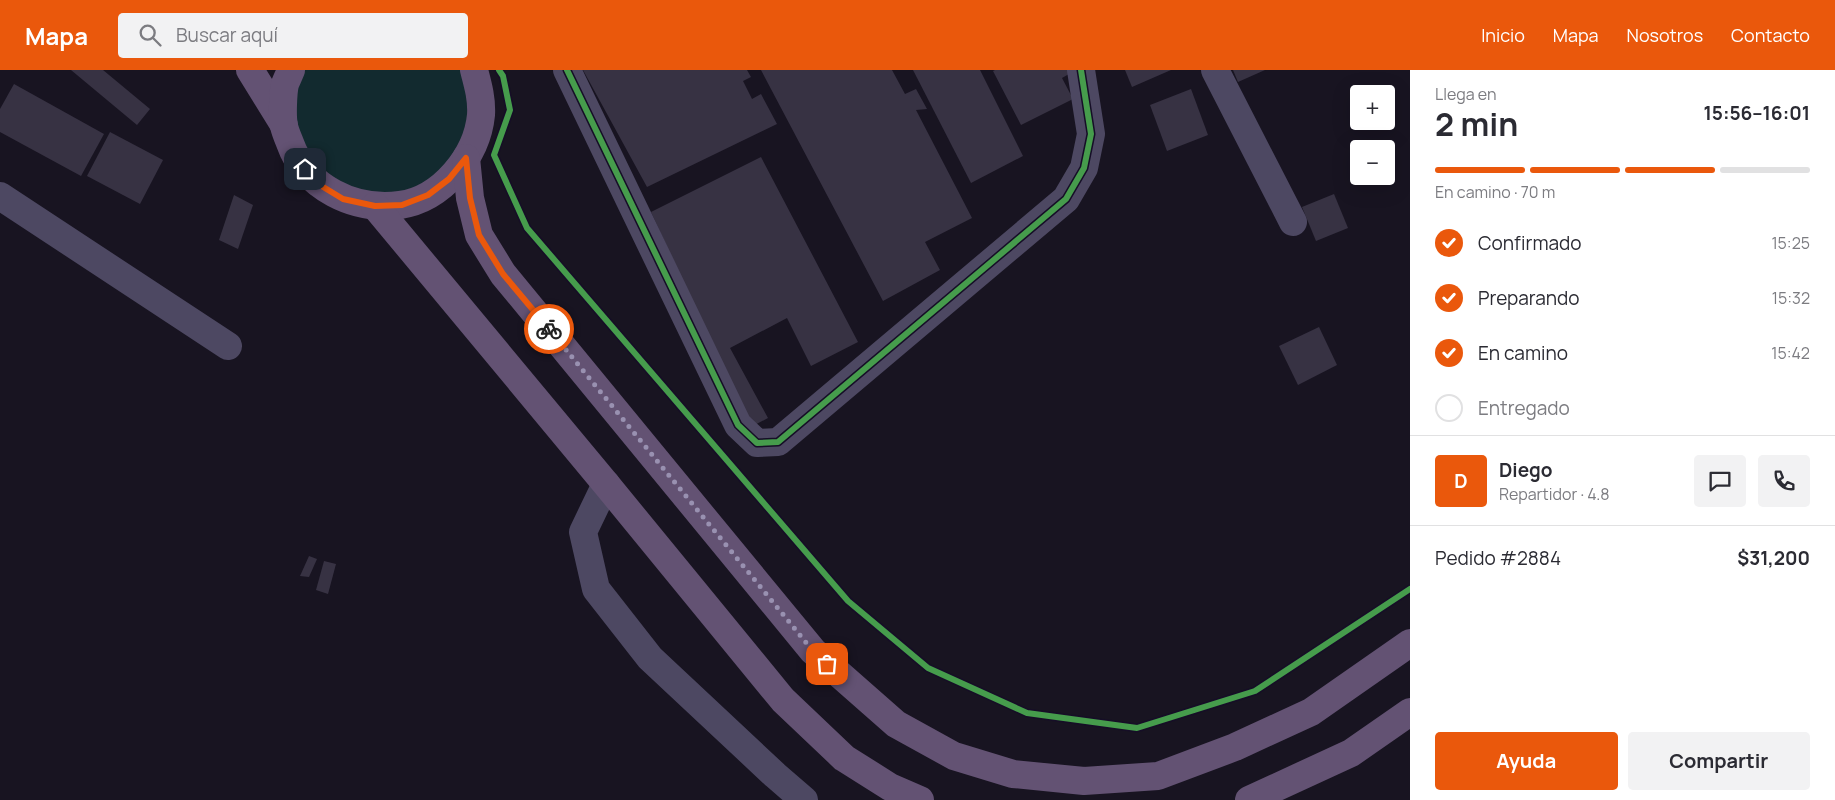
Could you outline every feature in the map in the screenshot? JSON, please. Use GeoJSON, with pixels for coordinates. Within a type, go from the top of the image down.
{"type":"FeatureCollection","features":[{"type":"Feature","properties":{"kind":"main road"},"geometry":{"type":"LineString","coordinates":[[250,70],[284,125],[295,156],[315,182],[343,199],[375,206],[402,205],[428,195],[449,179],[466,158],[476,137],[481,115],[480,92],[474,70]]}},
{"type":"Feature","properties":{"kind":"main road"},"geometry":{"type":"LineString","coordinates":[[284,125],[284,86],[292,70]]}},
{"type":"Feature","properties":{"kind":"main road"},"geometry":{"type":"LineString","coordinates":[[466,158],[470,198],[479,235],[503,274],[813,651],[896,724],[954,756],[1013,774],[1084,781],[1158,776],[1235,747],[1311,712],[1410,643]]}},
{"type":"Feature","properties":{"kind":"main road"},"geometry":{"type":"LineString","coordinates":[[375,206],[783,700],[844,758],[890,787],[920,800]]}},
{"type":"Feature","properties":{"kind":"main road"},"geometry":{"type":"LineString","coordinates":[[1250,800],[1350,753],[1410,712]]}},
{"type":"Feature","properties":{"kind":"street"},"geometry":{"type":"LineString","coordinates":[[567,70],[738,425],[757,443],[778,442],[1066,199],[1084,168],[1092,134],[1081,70]]}},
{"type":"Feature","properties":{"kind":"street"},"geometry":{"type":"LineString","coordinates":[[1215,70],[1293,222]]}},
{"type":"Feature","properties":{"kind":"street"},"geometry":{"type":"LineString","coordinates":[[0,196],[228,346]]}},
{"type":"Feature","properties":{"kind":"street"},"geometry":{"type":"LineString","coordinates":[[606,484],[583,532],[596,589],[650,658],[804,800]]}},
{"type":"Feature","properties":{"kind":"green space"},"geometry":{"type":"Polygon","coordinates":[[[297,70],[469,70],[477,116],[462,156],[426,192],[347,196],[300,155],[290,87],[297,70]]]}},
{"type":"Feature","properties":{"kind":"building"},"geometry":{"type":"Polygon","coordinates":[[[71,70],[103,70],[150,109],[137,125],[71,70]]]}},
{"type":"Feature","properties":{"kind":"building"},"geometry":{"type":"Polygon","coordinates":[[[583,70],[747,70],[751,77],[743,81],[752,99],[761,94],[777,124],[647,187],[583,70]]]}},
{"type":"Feature","properties":{"kind":"building"},"geometry":{"type":"Polygon","coordinates":[[[761,70],[892,70],[905,94],[916,89],[927,109],[916,110],[972,218],[925,242],[940,270],[883,301],[761,70]]]}},
{"type":"Feature","properties":{"kind":"building"},"geometry":{"type":"Polygon","coordinates":[[[913,70],[980,70],[1023,156],[971,183],[913,70]]]}},
{"type":"Feature","properties":{"kind":"building"},"geometry":{"type":"Polygon","coordinates":[[[1067,70],[1069,74],[1062,78],[1073,99],[1021,125],[993,71],[1067,70]]]}},
{"type":"Feature","properties":{"kind":"building"},"geometry":{"type":"Polygon","coordinates":[[[1125,70],[1171,70],[1132,87],[1125,70]]]}},
{"type":"Feature","properties":{"kind":"building"},"geometry":{"type":"Polygon","coordinates":[[[1233,70],[1265,70],[1238,82],[1233,70]]]}},
{"type":"Feature","properties":{"kind":"building"},"geometry":{"type":"Polygon","coordinates":[[[14,84],[104,134],[81,176],[0,132],[0,109],[14,84]]]}},
{"type":"Feature","properties":{"kind":"building"},"geometry":{"type":"Polygon","coordinates":[[[1191,89],[1208,135],[1167,151],[1150,105],[1191,89]]]}},
{"type":"Feature","properties":{"kind":"building"},"geometry":{"type":"Polygon","coordinates":[[[110,132],[163,160],[140,204],[87,176],[110,132]]]}},
{"type":"Feature","properties":{"kind":"building"},"geometry":{"type":"Polygon","coordinates":[[[761,157],[858,342],[811,366],[787,318],[730,348],[768,418],[751,427],[651,212],[761,157]]]}},
{"type":"Feature","properties":{"kind":"building"},"geometry":{"type":"Polygon","coordinates":[[[1334,194],[1348,228],[1316,241],[1302,207],[1334,194]]]}},
{"type":"Feature","properties":{"kind":"building"},"geometry":{"type":"Polygon","coordinates":[[[234,195],[253,205],[238,249],[219,240],[234,195]]]}},
{"type":"Feature","properties":{"kind":"building"},"geometry":{"type":"Polygon","coordinates":[[[1319,327],[1337,365],[1298,385],[1279,346],[1319,327]]]}},
{"type":"Feature","properties":{"kind":"building"},"geometry":{"type":"Polygon","coordinates":[[[309,556],[317,559],[309,577],[300,576],[309,556]]]}},
{"type":"Feature","properties":{"kind":"building"},"geometry":{"type":"Polygon","coordinates":[[[324,561],[336,564],[328,594],[316,590],[324,561]]]}},
{"type":"Feature","properties":{"kind":"cycle path"},"geometry":{"type":"LineString","coordinates":[[499,70],[503,76],[510,110],[494,155],[527,228],[848,601],[928,668],[1027,713],[1137,728],[1255,691],[1410,589]]}},
{"type":"Feature","properties":{"kind":"cycle path"},"geometry":{"type":"LineString","coordinates":[[567,70],[738,425],[757,443],[778,442],[1066,199],[1084,168],[1091,134],[1081,70]]}},
{"type":"Feature","properties":{"kind":"way so far"},"geometry":{"type":"LineString","coordinates":[[549,329],[813,651],[827,664]]}},
{"type":"Feature","properties":{"kind":"route"},"geometry":{"type":"LineString","coordinates":[[305,169],[315,182],[343,199],[375,206],[402,205],[428,195],[449,179],[466,158],[470,198],[479,235],[503,274],[549,329]]}}]}
